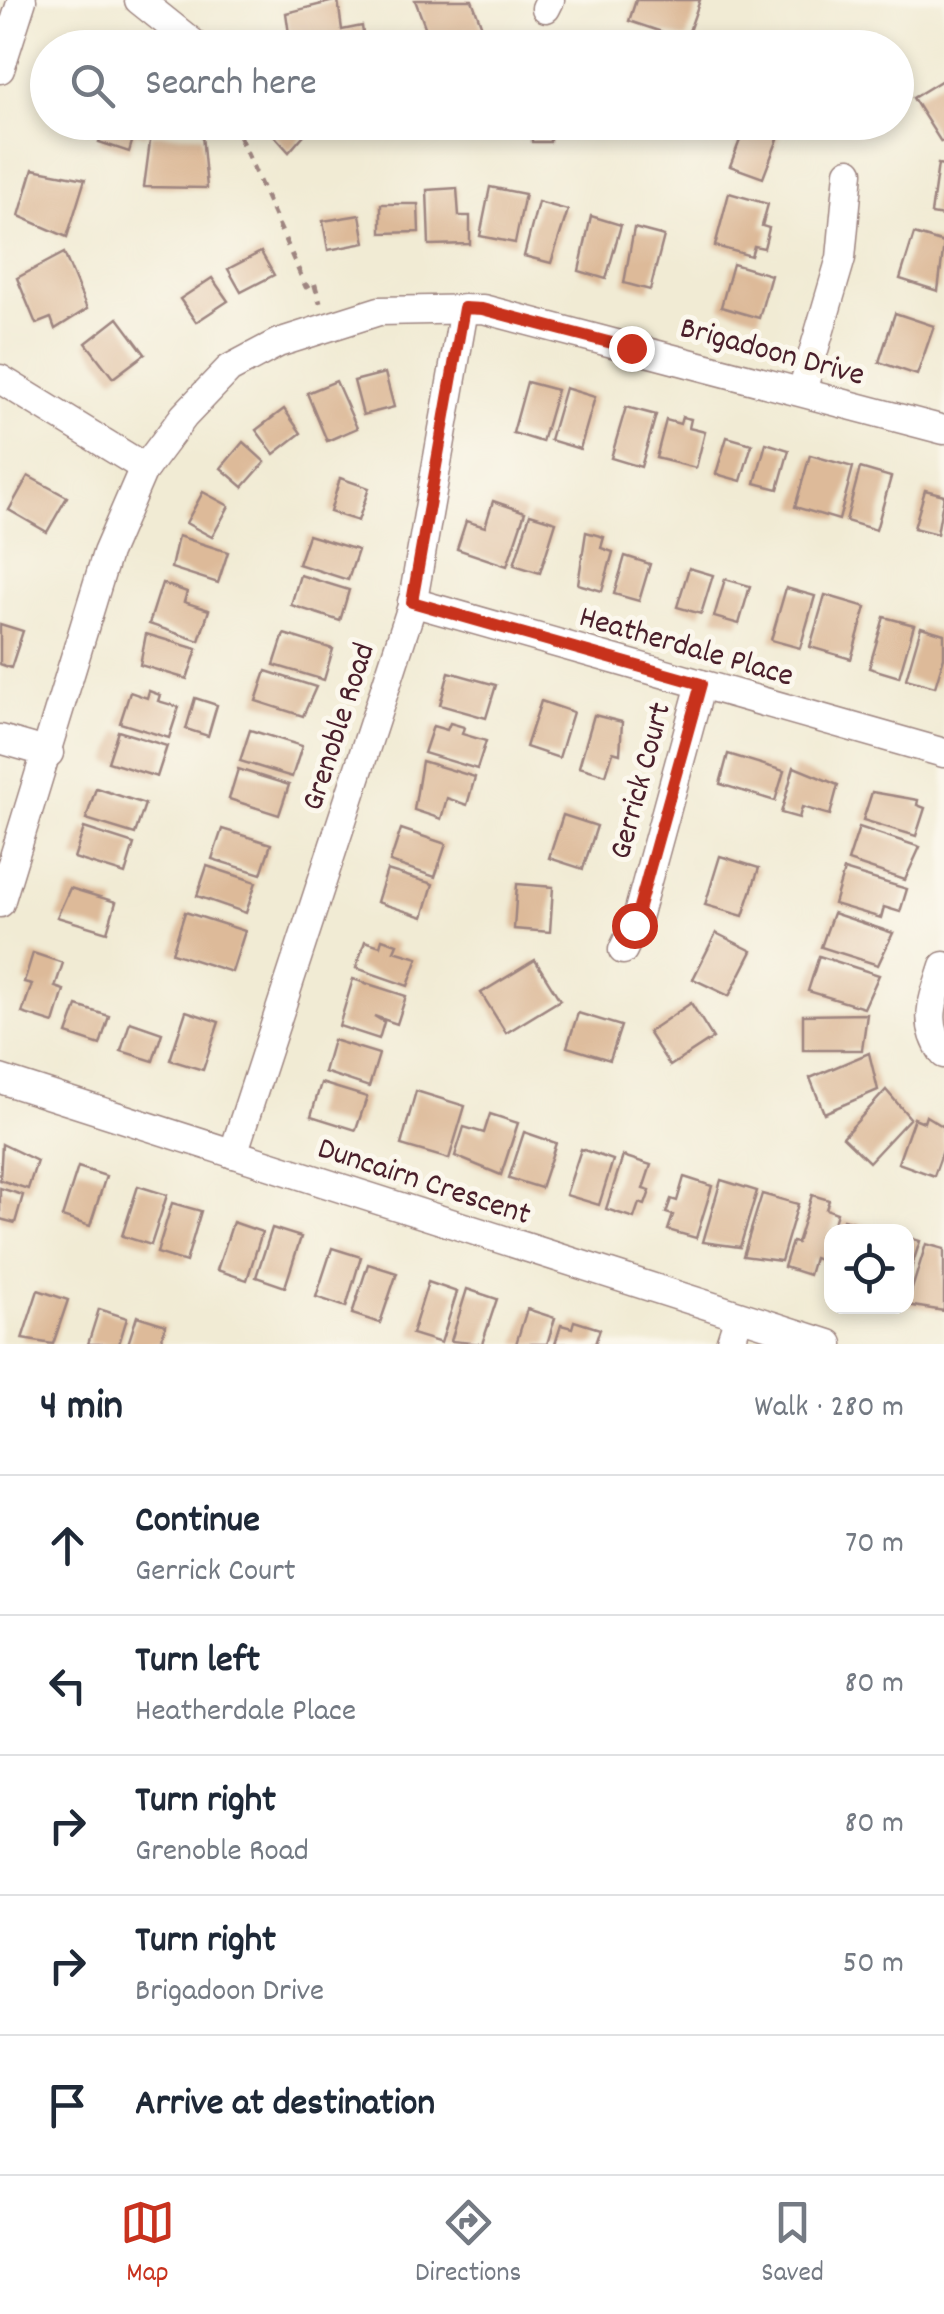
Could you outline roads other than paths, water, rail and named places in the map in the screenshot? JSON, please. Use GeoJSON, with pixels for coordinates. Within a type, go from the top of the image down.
{"type":"FeatureCollection","features":[{"type":"Feature","properties":{"kind":"street"},"geometry":{"type":"LineString","coordinates":[[0,69],[22,0]]}},
{"type":"Feature","properties":{"kind":"street"},"geometry":{"type":"LineString","coordinates":[[139,0],[176,30]]}},
{"type":"Feature","properties":{"kind":"street"},"geometry":{"type":"LineString","coordinates":[[802,391],[841,258],[849,172]]}},
{"type":"Feature","properties":{"kind":"street","name":"Brigadoon Drive"},"geometry":{"type":"LineString","coordinates":[[0,902],[115,531],[146,468],[184,416],[229,369],[300,332],[404,308],[482,309],[944,430]]}},
{"type":"Feature","properties":{"kind":"street","name":"Grenoble Road"},"geometry":{"type":"LineString","coordinates":[[234,1154],[412,602],[464,308]]}},
{"type":"Feature","properties":{"kind":"street"},"geometry":{"type":"LineString","coordinates":[[0,379],[146,468]]}},
{"type":"Feature","properties":{"kind":"street","name":"Heatherdale Place"},"geometry":{"type":"LineString","coordinates":[[412,602],[944,753]]}},
{"type":"Feature","properties":{"kind":"street","name":"Gerrick Court"},"geometry":{"type":"LineString","coordinates":[[623,950],[634,925],[701,684]]}},
{"type":"Feature","properties":{"kind":"street"},"geometry":{"type":"LineString","coordinates":[[0,739],[49,754]]}},
{"type":"Feature","properties":{"kind":"street"},"geometry":{"type":"LineString","coordinates":[[944,966],[928,1018],[932,1036],[944,1054]]}},
{"type":"Feature","properties":{"kind":"street","name":"Duncairn Crescent"},"geometry":{"type":"LineString","coordinates":[[0,1079],[829,1344]]}},
{"type":"Feature","properties":{"kind":"street"},"geometry":{"type":"LineString","coordinates":[[730,1344],[739,1316]]}}]}
